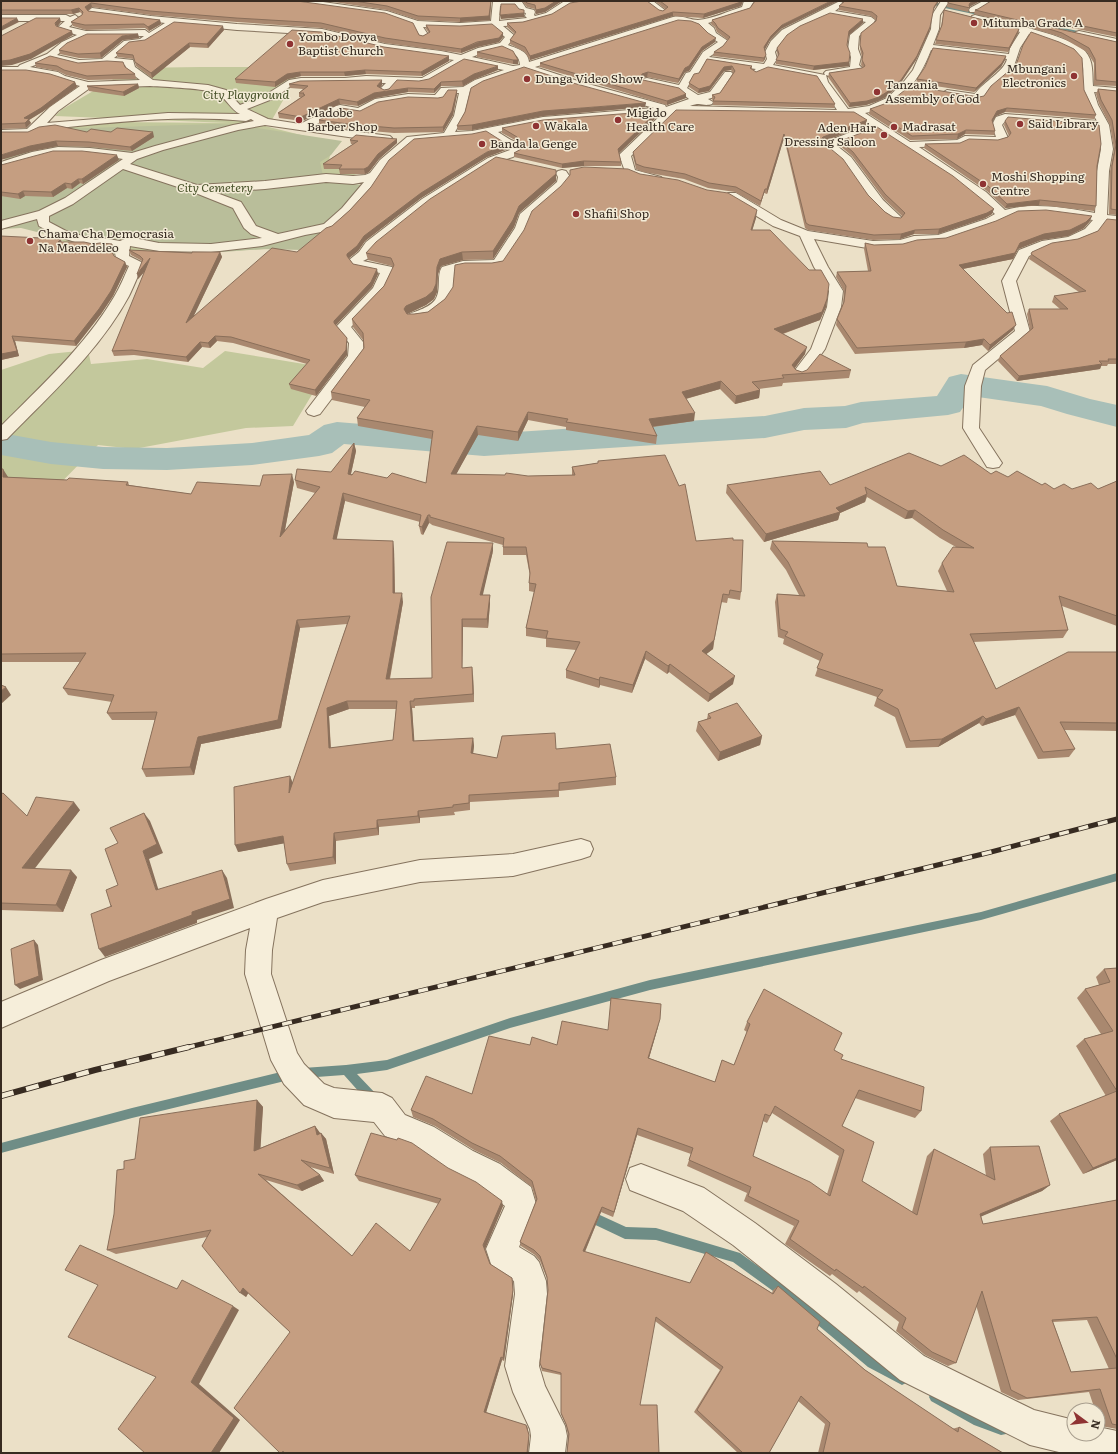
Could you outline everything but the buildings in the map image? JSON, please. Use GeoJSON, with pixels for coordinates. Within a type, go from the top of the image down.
{"type":"FeatureCollection","features":[{"type":"Feature","properties":{"kind":"street"},"geometry":{"type":"LineString","coordinates":[[299,1],[387,14],[417,24],[460,26],[523,22],[549,15],[565,3],[581,1]]}},
{"type":"Feature","properties":{"kind":"street"},"geometry":{"type":"LineString","coordinates":[[647,1],[662,11]]}},
{"type":"Feature","properties":{"kind":"street"},"geometry":{"type":"LineString","coordinates":[[375,102],[408,97],[438,98],[445,90],[465,90],[479,82],[513,69],[525,67],[676,19],[686,19],[689,21],[704,23],[722,15],[746,9],[748,2],[751,1]]}},
{"type":"Feature","properties":{"kind":"street"},"geometry":{"type":"LineString","coordinates":[[756,72],[766,67],[772,61],[772,55],[770,52],[773,44],[787,30],[828,12],[845,1]]}},
{"type":"Feature","properties":{"kind":"street"},"geometry":{"type":"LineString","coordinates":[[969,12],[989,1]]}},
{"type":"Feature","properties":{"kind":"street"},"geometry":{"type":"LineString","coordinates":[[364,10],[374,2]]}},
{"type":"Feature","properties":{"kind":"street"},"geometry":{"type":"LineString","coordinates":[[495,24],[497,2],[519,4],[523,10],[531,12],[529,16],[534,19]]}},
{"type":"Feature","properties":{"kind":"street"},"geometry":{"type":"LineString","coordinates":[[106,4],[75,18],[62,27],[86,34],[152,33]]}},
{"type":"Feature","properties":{"kind":"street"},"geometry":{"type":"LineString","coordinates":[[36,127],[168,116],[237,117],[369,137],[411,139],[489,131],[543,120],[672,110],[850,113],[872,109],[891,100],[906,86],[918,70],[928,47],[935,29],[936,15],[945,6]]}},
{"type":"Feature","properties":{"kind":"street"},"geometry":{"type":"LineString","coordinates":[[92,11],[237,27],[322,32],[385,47],[417,50],[513,69]]}},
{"type":"Feature","properties":{"kind":"street"},"geometry":{"type":"LineString","coordinates":[[814,75],[858,69],[854,66],[856,57],[853,49],[855,35],[871,22],[871,20],[828,12]]}},
{"type":"Feature","properties":{"kind":"street"},"geometry":{"type":"LineString","coordinates":[[969,12],[1052,28]]}},
{"type":"Feature","properties":{"kind":"street"},"geometry":{"type":"LineString","coordinates":[[969,12],[1057,40],[1081,53],[1088,63],[1088,90],[1093,104],[1104,125],[1107,149],[1103,171],[1101,217],[1090,232],[1071,240],[1047,244],[1024,253],[1009,281],[1023,332],[978,368],[973,386],[971,428],[993,463]]}},
{"type":"Feature","properties":{"kind":"street"},"geometry":{"type":"LineString","coordinates":[[1,18],[75,18]]}},
{"type":"Feature","properties":{"kind":"street"},"geometry":{"type":"LineString","coordinates":[[16,29],[36,19]]}},
{"type":"Feature","properties":{"kind":"street"},"geometry":{"type":"LineString","coordinates":[[105,62],[127,43],[142,41],[152,33],[174,20]]}},
{"type":"Feature","properties":{"kind":"street"},"geometry":{"type":"LineString","coordinates":[[682,89],[689,75],[694,74],[706,54],[718,47],[723,41],[711,34],[711,30],[704,25],[704,23]]}},
{"type":"Feature","properties":{"kind":"street"},"geometry":{"type":"LineString","coordinates":[[417,24],[425,38],[423,44],[417,50]]}},
{"type":"Feature","properties":{"kind":"street"},"geometry":{"type":"LineString","coordinates":[[495,24],[510,36],[503,46]]}},
{"type":"Feature","properties":{"kind":"street"},"geometry":{"type":"LineString","coordinates":[[940,92],[978,97],[985,88],[1010,67],[1015,48],[1024,35],[1025,30]]}},
{"type":"Feature","properties":{"kind":"street"},"geometry":{"type":"LineString","coordinates":[[1073,33],[1117,42]]}},
{"type":"Feature","properties":{"kind":"street"},"geometry":{"type":"LineString","coordinates":[[1,75],[50,56],[65,44],[86,34]]}},
{"type":"Feature","properties":{"kind":"street"},"geometry":{"type":"LineString","coordinates":[[238,108],[271,96],[289,83],[295,82],[344,82],[366,79],[424,81],[462,58],[483,48],[503,46],[520,53],[524,57],[525,67]]}},
{"type":"Feature","properties":{"kind":"street"},"geometry":{"type":"LineString","coordinates":[[928,47],[1012,57]]}},
{"type":"Feature","properties":{"kind":"street"},"geometry":{"type":"LineString","coordinates":[[50,56],[79,63],[130,62],[130,68],[150,83]]}},
{"type":"Feature","properties":{"kind":"street"},"geometry":{"type":"LineString","coordinates":[[704,59],[766,67],[822,77],[823,82],[850,113],[909,145],[982,195],[1003,215]]}},
{"type":"Feature","properties":{"kind":"street"},"geometry":{"type":"LineString","coordinates":[[525,67],[577,84],[612,92],[672,110]]}},
{"type":"Feature","properties":{"kind":"street"},"geometry":{"type":"LineString","coordinates":[[1,70],[28,70],[55,74],[62,78],[88,85],[150,83],[180,85],[222,92],[238,108],[265,122]]}},
{"type":"Feature","properties":{"kind":"street"},"geometry":{"type":"LineString","coordinates":[[630,172],[625,155],[672,110],[697,99],[714,94],[723,78],[728,74]]}},
{"type":"Feature","properties":{"kind":"street"},"geometry":{"type":"LineString","coordinates":[[302,127],[340,108],[360,111],[375,102],[394,80]]}},
{"type":"Feature","properties":{"kind":"street"},"geometry":{"type":"LineString","coordinates":[[647,81],[682,89],[697,99],[738,110]]}},
{"type":"Feature","properties":{"kind":"street"},"geometry":{"type":"LineString","coordinates":[[1,133],[30,132],[54,110],[88,85]]}},
{"type":"Feature","properties":{"kind":"street"},"geometry":{"type":"LineString","coordinates":[[906,86],[920,88]]}},
{"type":"Feature","properties":{"kind":"street"},"geometry":{"type":"LineString","coordinates":[[612,92],[624,87]]}},
{"type":"Feature","properties":{"kind":"street"},"geometry":{"type":"LineString","coordinates":[[1088,90],[1095,89],[1117,91]]}},
{"type":"Feature","properties":{"kind":"street"},"geometry":{"type":"LineString","coordinates":[[448,135],[459,116],[465,90]]}},
{"type":"Feature","properties":{"kind":"street"},"geometry":{"type":"LineString","coordinates":[[909,145],[959,143],[965,139],[997,140],[1002,138],[997,125],[1000,118],[1005,117],[1104,125]]}},
{"type":"Feature","properties":{"kind":"street"},"geometry":{"type":"LineString","coordinates":[[1,225],[43,214],[69,201],[133,157],[159,148],[237,127],[265,122]]}},
{"type":"Feature","properties":{"kind":"street"},"geometry":{"type":"LineString","coordinates":[[876,126],[827,144],[835,148],[848,161],[882,205],[896,218]]}},
{"type":"Feature","properties":{"kind":"street"},"geometry":{"type":"LineString","coordinates":[[2,166],[23,146],[36,127]]}},
{"type":"Feature","properties":{"kind":"street"},"geometry":{"type":"LineString","coordinates":[[314,411],[356,356],[356,342],[343,328],[379,290],[387,272],[387,270],[359,265],[356,260],[364,255],[371,245],[426,202],[496,159],[516,151],[512,144],[507,143],[489,131]]}},
{"type":"Feature","properties":{"kind":"street"},"geometry":{"type":"LineString","coordinates":[[43,214],[43,223],[49,229],[95,244],[102,242],[122,245],[127,242],[134,242],[159,247],[199,249],[262,242],[304,231],[328,227],[346,211],[367,188],[374,175],[384,162],[411,139]]}},
{"type":"Feature","properties":{"kind":"street"},"geometry":{"type":"LineString","coordinates":[[2,166],[48,152],[97,152],[133,157]]}},
{"type":"Feature","properties":{"kind":"street"},"geometry":{"type":"LineString","coordinates":[[496,159],[516,163]]}},
{"type":"Feature","properties":{"kind":"street"},"geometry":{"type":"LineString","coordinates":[[121,164],[152,176],[197,189],[237,205],[242,209],[247,224],[254,230],[278,238]]}},
{"type":"Feature","properties":{"kind":"street"},"geometry":{"type":"LineString","coordinates":[[414,317],[423,316],[429,313],[438,304],[446,291],[447,270],[449,268],[496,265],[516,237],[521,228],[524,217],[562,183],[564,177],[558,172],[576,171]]}},
{"type":"Feature","properties":{"kind":"street"},"geometry":{"type":"LineString","coordinates":[[616,172],[630,172],[640,176],[668,181]]}},
{"type":"Feature","properties":{"kind":"street"},"geometry":{"type":"LineString","coordinates":[[197,189],[265,185],[326,178],[354,180],[374,175]]}},
{"type":"Feature","properties":{"kind":"street"},"geometry":{"type":"LineString","coordinates":[[719,194],[731,196],[777,223],[805,234],[873,245],[901,244],[914,240],[940,239],[990,222],[1010,212],[1062,211],[1117,220]]}},
{"type":"Feature","properties":{"kind":"street"},"geometry":{"type":"LineString","coordinates":[[800,374],[818,349],[834,307],[836,291],[821,267],[805,234]]}},
{"type":"Feature","properties":{"kind":"street"},"geometry":{"type":"LineString","coordinates":[[1,435],[57,379],[103,324],[123,294],[136,265],[122,258],[122,245]]}},
{"type":"Feature","properties":{"kind":"street"},"geometry":{"type":"LineString","coordinates":[[1,1015],[101,972],[266,910],[323,891],[420,872],[512,865],[581,849]]}},
{"type":"Feature","properties":{"kind":"street"},"geometry":{"type":"LineString","coordinates":[[266,910],[259,950],[258,974],[285,1060],[294,1074],[314,1095],[334,1102],[382,1108],[395,1126],[424,1137],[462,1162],[490,1175],[520,1198],[521,1204],[502,1249],[503,1256],[523,1267],[528,1273],[530,1281],[530,1302],[522,1366],[530,1392],[547,1426],[549,1436],[547,1453]]}},
{"type":"Feature","properties":{"kind":"street"},"geometry":{"type":"LineString","coordinates":[[641,1179],[692,1200],[744,1234],[824,1296],[912,1368],[1030,1427],[1117,1449]]}},
{"type":"Feature","properties":{"kind":"green space","name":"City Cemetery"},"geometry":{"type":"Polygon","coordinates":[[[302,67],[269,125],[257,124],[333,143],[328,164],[359,176],[290,248],[184,253],[126,250],[106,259],[66,243],[30,223],[1,165],[44,130],[109,122],[229,123],[55,116],[61,110],[132,68],[302,67]]]}},
{"type":"Feature","properties":{"kind":"green space","name":"City Cemetery"},"geometry":{"type":"Polygon","coordinates":[[[215,124],[238,125],[342,141],[331,155],[320,162],[324,180],[362,185],[338,217],[302,250],[264,249],[223,252],[157,247],[115,247],[83,238],[45,234],[21,228],[1,229],[1,163],[18,146],[55,129],[215,124]]]}},
{"type":"Feature","properties":{"kind":"green space"},"geometry":{"type":"Polygon","coordinates":[[[88,350],[91,364],[147,359],[203,368],[225,351],[328,368],[293,426],[246,428],[134,449],[98,445],[32,512],[1,506],[1,370],[49,354],[88,350]]]}},
{"type":"Feature","properties":{"kind":"waterway"},"geometry":{"type":"LineString","coordinates":[[926,1],[941,6],[983,15]]}},
{"type":"Feature","properties":{"kind":"waterway"},"geometry":{"type":"LineString","coordinates":[[1039,24],[1088,34]]}},
{"type":"Feature","properties":{"kind":"waterway"},"geometry":{"type":"LineString","coordinates":[[1,444],[51,453],[103,458],[167,459],[252,454],[319,445],[337,433],[484,445],[765,427],[804,419],[846,417],[861,413],[948,405],[961,384],[1047,396],[1079,407],[1117,416]]}},
{"type":"Feature","properties":{"kind":"waterway"},"geometry":{"type":"LineString","coordinates":[[346,1070],[387,1065],[510,1023],[650,985],[981,916],[1117,877]]}},
{"type":"Feature","properties":{"kind":"waterway"},"geometry":{"type":"LineString","coordinates":[[303,1073],[346,1070]]}},
{"type":"Feature","properties":{"kind":"waterway"},"geometry":{"type":"LineString","coordinates":[[346,1070],[373,1099]]}},
{"type":"Feature","properties":{"kind":"waterway"},"geometry":{"type":"LineString","coordinates":[[1,1148],[132,1113],[289,1075]]}},
{"type":"Feature","properties":{"kind":"waterway"},"geometry":{"type":"LineString","coordinates":[[589,1216],[625,1233],[656,1234],[736,1257],[810,1311],[872,1363],[902,1379]]}},
{"type":"Feature","properties":{"kind":"waterway"},"geometry":{"type":"LineString","coordinates":[[935,1397],[978,1421],[1001,1429]]}},
{"type":"Feature","properties":{"kind":"railway"},"geometry":{"type":"LineString","coordinates":[[185,1048],[991,852],[1117,819]]}},
{"type":"Feature","properties":{"kind":"railway"},"geometry":{"type":"LineString","coordinates":[[1,1096],[95,1070],[189,1047]]}},
{"type":"Feature","properties":{"kind":"place","name":"Mitumba Grade A"},"geometry":{"type":"Point","coordinates":[974,23]}},
{"type":"Feature","properties":{"kind":"place","name":"Yombo Dovya Baptist Church"},"geometry":{"type":"Point","coordinates":[290,44]}},
{"type":"Feature","properties":{"kind":"place","name":"Mbungani Electronics"},"geometry":{"type":"Point","coordinates":[1074,76]}},
{"type":"Feature","properties":{"kind":"place","name":"Dunga Video Show"},"geometry":{"type":"Point","coordinates":[527,79]}},
{"type":"Feature","properties":{"kind":"place","name":"Tanzania Assembly of God"},"geometry":{"type":"Point","coordinates":[877,92]}},
{"type":"Feature","properties":{"kind":"place","name":"Madobe Barber Shop"},"geometry":{"type":"Point","coordinates":[299,120]}},
{"type":"Feature","properties":{"kind":"place","name":"Migido Health Care"},"geometry":{"type":"Point","coordinates":[618,120]}},
{"type":"Feature","properties":{"kind":"place","name":"Said Library"},"geometry":{"type":"Point","coordinates":[1020,124]}},
{"type":"Feature","properties":{"kind":"place","name":"Wakala"},"geometry":{"type":"Point","coordinates":[536,126]}},
{"type":"Feature","properties":{"kind":"place","name":"Madrasat"},"geometry":{"type":"Point","coordinates":[894,127]}},
{"type":"Feature","properties":{"kind":"place","name":"Aden Hair Dressing Saloon"},"geometry":{"type":"Point","coordinates":[884,135]}},
{"type":"Feature","properties":{"kind":"place","name":"Banda la Genge"},"geometry":{"type":"Point","coordinates":[482,144]}},
{"type":"Feature","properties":{"kind":"place","name":"Moshi Shopping Centre"},"geometry":{"type":"Point","coordinates":[983,184]}},
{"type":"Feature","properties":{"kind":"place","name":"Shafii Shop"},"geometry":{"type":"Point","coordinates":[576,214]}},
{"type":"Feature","properties":{"kind":"place","name":"Chama Cha Democrasia Na Maendeleo"},"geometry":{"type":"Point","coordinates":[30,241]}},
{"type":"Feature","properties":{"kind":"park label","name":"City Playground"},"geometry":{"type":"Point","coordinates":[246,95]}}]}
